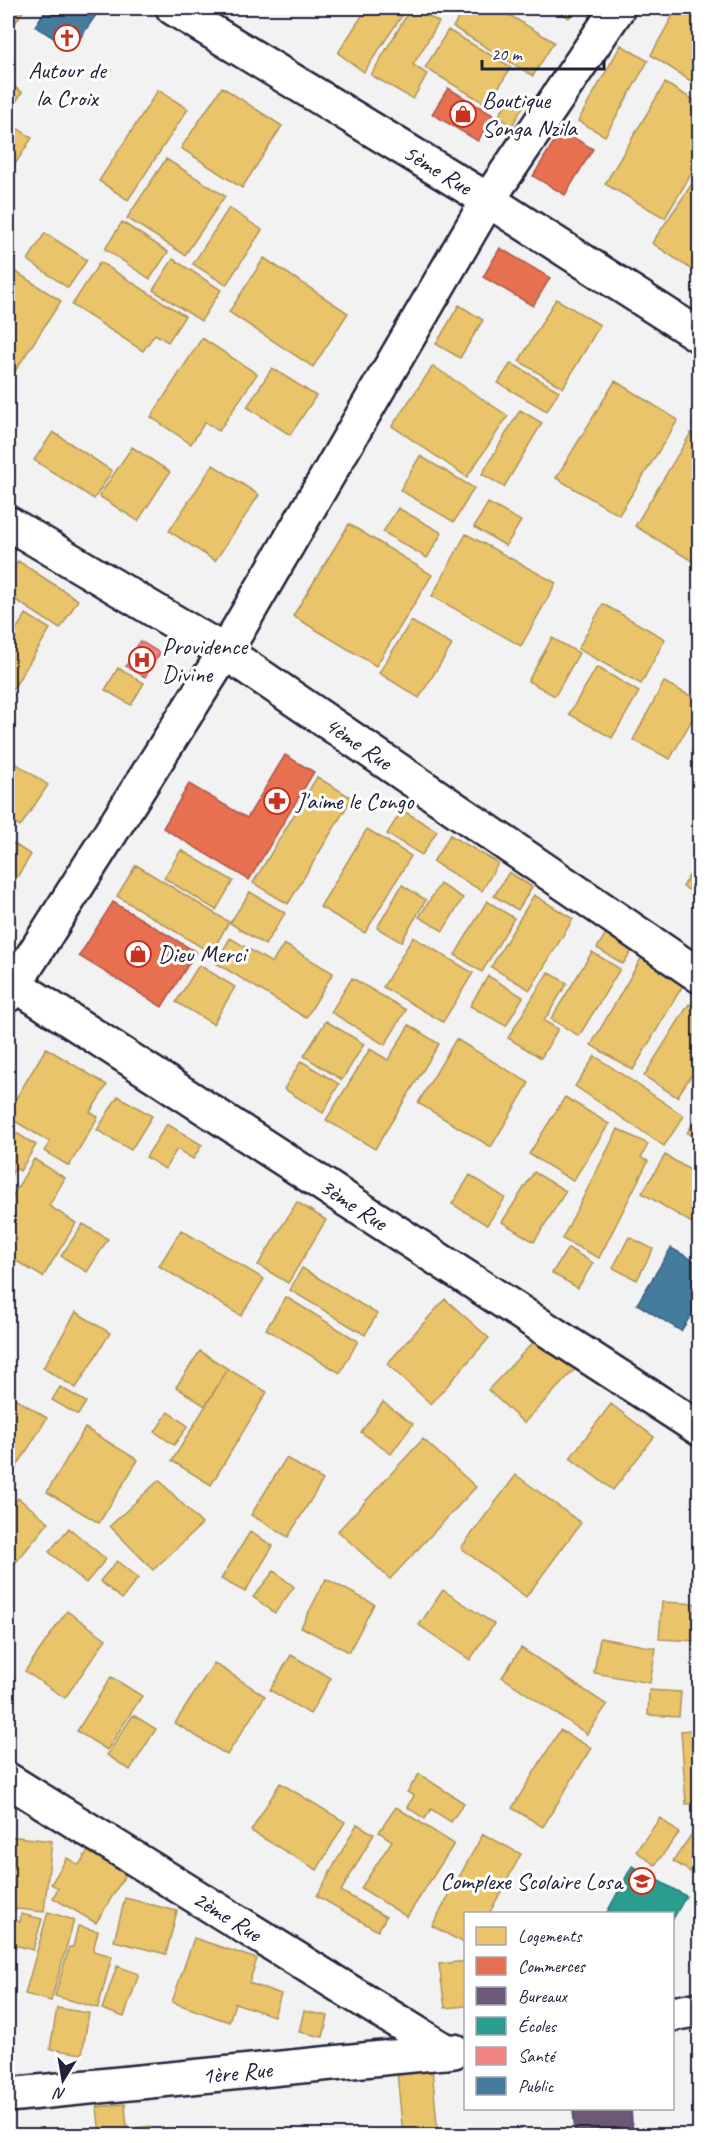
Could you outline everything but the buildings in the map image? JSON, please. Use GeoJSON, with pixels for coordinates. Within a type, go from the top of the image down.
{"type":"FeatureCollection","features":[{"type":"Feature","properties":{"kind":"street","name":"5ème Rue"},"geometry":{"type":"LineString","coordinates":[[173,8],[488,200],[699,336]]}},
{"type":"Feature","properties":{"kind":"street"},"geometry":{"type":"LineString","coordinates":[[10,986],[225,652],[488,200],[618,8]]}},
{"type":"Feature","properties":{"kind":"street","name":"4ème Rue"},"geometry":{"type":"LineString","coordinates":[[8,524],[225,652],[699,976]]}},
{"type":"Feature","properties":{"kind":"street","name":"3ème Rue"},"geometry":{"type":"LineString","coordinates":[[10,986],[699,1429]]}},
{"type":"Feature","properties":{"kind":"street","name":"2ème Rue"},"geometry":{"type":"LineString","coordinates":[[8,1780],[456,2051]]}},
{"type":"Feature","properties":{"kind":"street"},"geometry":{"type":"LineString","coordinates":[[674,2014],[699,2009]]}},
{"type":"Feature","properties":{"kind":"street","name":"1ère Rue"},"geometry":{"type":"LineString","coordinates":[[8,2095],[456,2051]]}},
{"type":"Feature","properties":{"kind":"place","name":"Autour de la Croix"},"geometry":{"type":"Point","coordinates":[67,38]}},
{"type":"Feature","properties":{"kind":"place","name":"Boutique Songa Nzila"},"geometry":{"type":"Point","coordinates":[463,114]}},
{"type":"Feature","properties":{"kind":"place","name":"Providence Divine"},"geometry":{"type":"Point","coordinates":[142,660]}},
{"type":"Feature","properties":{"kind":"place","name":"J'aime le Congo"},"geometry":{"type":"Point","coordinates":[277,801]}},
{"type":"Feature","properties":{"kind":"place","name":"Dieu Merci"},"geometry":{"type":"Point","coordinates":[138,954]}},
{"type":"Feature","properties":{"kind":"place","name":"Complexe Scolaire Losa"},"geometry":{"type":"Point","coordinates":[642,1881]}}]}
